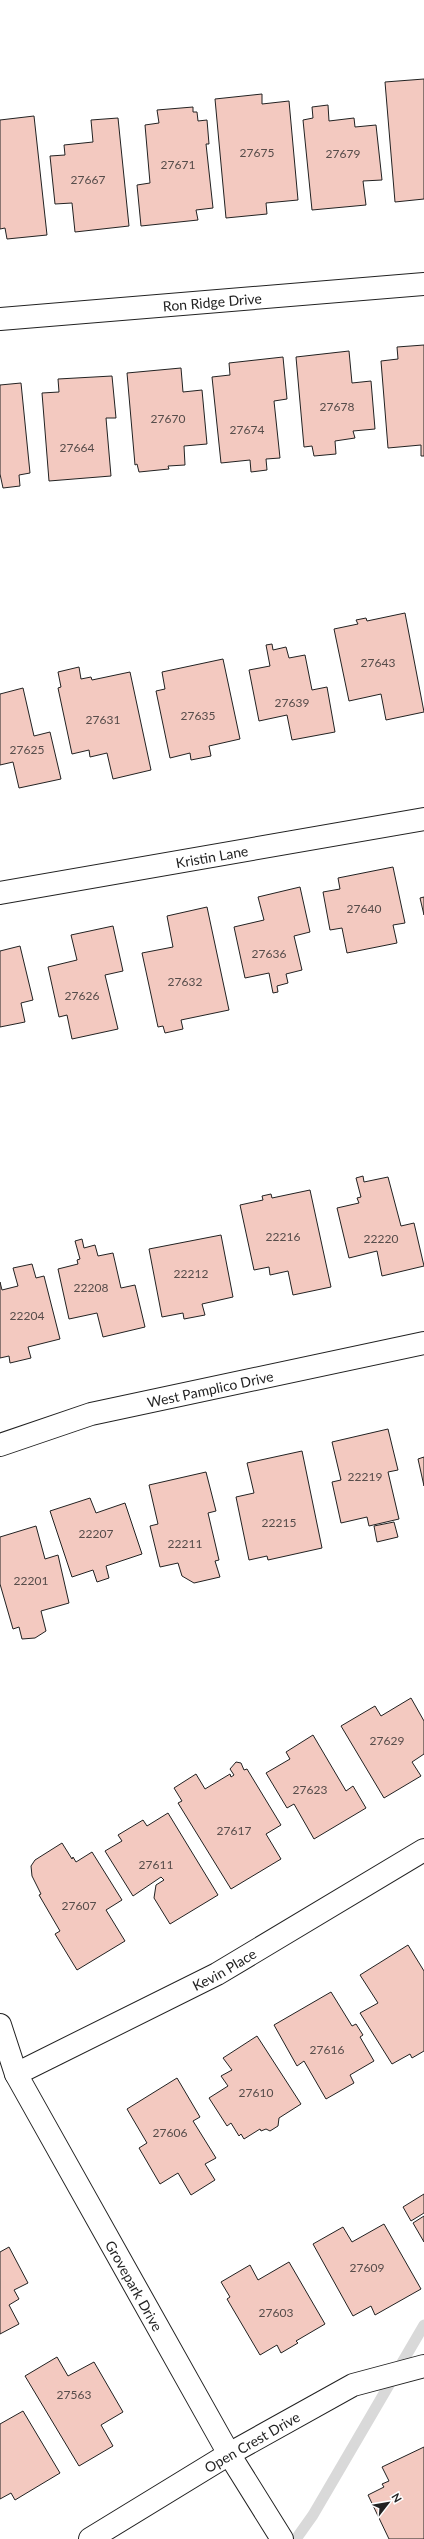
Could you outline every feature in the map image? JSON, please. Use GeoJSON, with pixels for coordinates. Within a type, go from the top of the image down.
{"type":"FeatureCollection","features":[{"type":"Feature","properties":{"kind":"street","name":"Ron Ridge Drive"},"geometry":{"type":"LineString","coordinates":[[0,319],[424,284]]}},
{"type":"Feature","properties":{"kind":"street","name":"Kristin Lane"},"geometry":{"type":"LineString","coordinates":[[0,893],[424,819]]}},
{"type":"Feature","properties":{"kind":"street","name":"West Pamplico Drive"},"geometry":{"type":"LineString","coordinates":[[0,1445],[91,1414],[424,1343]]}},
{"type":"Feature","properties":{"kind":"street","name":"Kevin Place"},"geometry":{"type":"LineString","coordinates":[[16,2074],[217,1974],[424,1850]]}},
{"type":"Feature","properties":{"kind":"street","name":"Grovepark Drive"},"geometry":{"type":"LineString","coordinates":[[0,2025],[16,2074],[229,2454],[282,2539]]}},
{"type":"Feature","properties":{"kind":"street","name":"Open Crest Drive"},"geometry":{"type":"LineString","coordinates":[[90,2539],[229,2454],[353,2385],[424,2366]]}},
{"type":"Feature","properties":{"kind":"building"},"geometry":{"type":"Polygon","coordinates":[[[424,79],[424,199],[395,202],[385,82],[424,79]]]}},
{"type":"Feature","properties":{"kind":"building"},"geometry":{"type":"Polygon","coordinates":[[[262,94],[262,104],[289,101],[298,200],[266,203],[267,214],[226,218],[215,99],[262,94]]]}},
{"type":"Feature","properties":{"kind":"building"},"geometry":{"type":"Polygon","coordinates":[[[328,105],[329,121],[354,118],[355,127],[376,125],[382,180],[363,181],[366,205],[312,210],[303,120],[313,118],[312,107],[328,105]]]}},
{"type":"Feature","properties":{"kind":"building"},"geometry":{"type":"Polygon","coordinates":[[[193,107],[193,112],[197,112],[198,121],[207,120],[209,144],[206,144],[213,208],[196,210],[198,220],[141,226],[137,185],[150,183],[145,125],[159,123],[157,110],[193,107]]]}},
{"type":"Feature","properties":{"kind":"building"},"geometry":{"type":"Polygon","coordinates":[[[34,116],[47,235],[7,239],[5,228],[0,229],[0,120],[34,116]]]}},
{"type":"Feature","properties":{"kind":"building"},"geometry":{"type":"Polygon","coordinates":[[[118,118],[129,226],[75,232],[72,203],[55,204],[50,156],[65,155],[64,145],[93,142],[91,120],[118,118]]]}},
{"type":"Feature","properties":{"kind":"building"},"geometry":{"type":"Polygon","coordinates":[[[424,345],[424,456],[421,456],[421,445],[388,448],[381,361],[398,359],[397,347],[424,345]]]}},
{"type":"Feature","properties":{"kind":"building"},"geometry":{"type":"Polygon","coordinates":[[[349,351],[352,383],[371,381],[375,429],[353,431],[355,438],[335,441],[336,454],[314,456],[312,446],[304,447],[296,357],[349,351]]]}},
{"type":"Feature","properties":{"kind":"building"},"geometry":{"type":"Polygon","coordinates":[[[283,357],[287,399],[274,401],[280,458],[266,459],[267,470],[251,472],[250,460],[221,463],[212,377],[230,375],[229,363],[283,357]]]}},
{"type":"Feature","properties":{"kind":"building"},"geometry":{"type":"Polygon","coordinates":[[[181,368],[183,392],[202,390],[207,444],[184,446],[185,465],[168,466],[169,469],[139,472],[137,464],[135,465],[127,373],[181,368]]]}},
{"type":"Feature","properties":{"kind":"building"},"geometry":{"type":"Polygon","coordinates":[[[112,376],[116,418],[106,418],[111,476],[49,481],[42,393],[59,392],[58,379],[112,376]]]}},
{"type":"Feature","properties":{"kind":"building"},"geometry":{"type":"Polygon","coordinates":[[[21,383],[30,473],[19,475],[20,486],[3,488],[0,474],[0,385],[21,383]]]}},
{"type":"Feature","properties":{"kind":"building"},"geometry":{"type":"Polygon","coordinates":[[[405,613],[424,712],[386,720],[381,694],[349,701],[334,629],[358,624],[356,620],[366,618],[367,621],[405,613]]]}},
{"type":"Feature","properties":{"kind":"building"},"geometry":{"type":"Polygon","coordinates":[[[272,644],[273,650],[286,647],[289,658],[305,655],[312,690],[327,687],[335,732],[292,740],[287,715],[259,721],[249,670],[270,666],[266,645],[272,644]]]}},
{"type":"Feature","properties":{"kind":"building"},"geometry":{"type":"Polygon","coordinates":[[[223,659],[240,739],[209,746],[211,756],[191,760],[190,753],[170,758],[156,691],[165,689],[162,672],[223,659]]]}},
{"type":"Feature","properties":{"kind":"building"},"geometry":{"type":"Polygon","coordinates":[[[79,667],[81,679],[91,677],[92,680],[130,672],[151,770],[113,779],[107,753],[90,757],[89,750],[72,754],[58,688],[61,687],[58,672],[79,667]]]}},
{"type":"Feature","properties":{"kind":"building"},"geometry":{"type":"Polygon","coordinates":[[[23,688],[34,736],[50,732],[61,779],[19,788],[13,762],[0,765],[0,694],[23,688]]]}},
{"type":"Feature","properties":{"kind":"building"},"geometry":{"type":"Polygon","coordinates":[[[393,867],[405,923],[393,925],[397,943],[347,953],[342,928],[330,930],[323,892],[340,889],[338,878],[393,867]]]}},
{"type":"Feature","properties":{"kind":"building"},"geometry":{"type":"Polygon","coordinates":[[[300,887],[310,932],[294,936],[302,970],[286,974],[288,983],[277,986],[278,992],[273,993],[269,973],[245,978],[234,927],[264,920],[258,897],[300,887]]]}},
{"type":"Feature","properties":{"kind":"building"},"geometry":{"type":"Polygon","coordinates":[[[424,897],[424,915],[420,898],[424,897]]]}},
{"type":"Feature","properties":{"kind":"building"},"geometry":{"type":"Polygon","coordinates":[[[207,907],[229,1010],[181,1020],[183,1029],[165,1033],[163,1026],[158,1027],[142,953],[173,947],[167,916],[207,907]]]}},
{"type":"Feature","properties":{"kind":"building"},"geometry":{"type":"Polygon","coordinates":[[[113,926],[123,971],[105,975],[118,1029],[72,1039],[67,1015],[59,1017],[48,967],[77,960],[71,935],[113,926]]]}},
{"type":"Feature","properties":{"kind":"building"},"geometry":{"type":"Polygon","coordinates":[[[20,946],[33,1000],[21,1003],[25,1022],[0,1027],[0,951],[20,946]]]}},
{"type":"Feature","properties":{"kind":"building"},"geometry":{"type":"Polygon","coordinates":[[[363,1176],[364,1182],[388,1177],[401,1226],[414,1223],[424,1266],[382,1276],[377,1251],[349,1258],[337,1208],[359,1203],[357,1198],[361,1197],[356,1178],[363,1176]]]}},
{"type":"Feature","properties":{"kind":"building"},"geometry":{"type":"Polygon","coordinates":[[[310,1190],[331,1287],[293,1295],[288,1271],[270,1275],[269,1267],[254,1270],[240,1205],[263,1200],[262,1196],[271,1194],[272,1198],[310,1190]]]}},
{"type":"Feature","properties":{"kind":"building"},"geometry":{"type":"Polygon","coordinates":[[[221,1235],[233,1297],[202,1304],[205,1315],[184,1319],[183,1313],[162,1317],[149,1249],[221,1235]]]}},
{"type":"Feature","properties":{"kind":"building"},"geometry":{"type":"Polygon","coordinates":[[[82,1239],[84,1248],[95,1245],[98,1256],[113,1253],[121,1288],[135,1285],[145,1327],[103,1337],[97,1313],[69,1319],[58,1269],[78,1264],[77,1260],[80,1259],[75,1241],[82,1239]]]}},
{"type":"Feature","properties":{"kind":"building"},"geometry":{"type":"Polygon","coordinates":[[[32,1264],[36,1278],[44,1276],[60,1339],[28,1347],[31,1358],[10,1363],[9,1356],[0,1358],[0,1282],[2,1290],[18,1286],[13,1268],[32,1264]]]}},
{"type":"Feature","properties":{"kind":"building"},"geometry":{"type":"Polygon","coordinates":[[[388,1429],[398,1470],[388,1472],[399,1519],[369,1526],[367,1517],[341,1523],[332,1482],[341,1480],[332,1442],[388,1429]]]}},
{"type":"Feature","properties":{"kind":"building"},"geometry":{"type":"Polygon","coordinates":[[[302,1451],[322,1548],[268,1560],[267,1556],[249,1560],[236,1497],[254,1493],[247,1463],[302,1451]]]}},
{"type":"Feature","properties":{"kind":"building"},"geometry":{"type":"Polygon","coordinates":[[[424,1457],[424,1486],[418,1459],[424,1457]]]}},
{"type":"Feature","properties":{"kind":"building"},"geometry":{"type":"Polygon","coordinates":[[[206,1472],[216,1511],[208,1513],[219,1560],[215,1561],[220,1577],[194,1583],[182,1576],[178,1563],[160,1567],[150,1526],[158,1524],[149,1485],[206,1472]]]}},
{"type":"Feature","properties":{"kind":"building"},"geometry":{"type":"Polygon","coordinates":[[[90,1498],[96,1513],[125,1503],[142,1554],[106,1566],[109,1578],[97,1582],[93,1570],[72,1577],[50,1511],[90,1498]]]}},
{"type":"Feature","properties":{"kind":"building"},"geometry":{"type":"Polygon","coordinates":[[[394,1522],[398,1537],[377,1542],[374,1526],[394,1522]]]}},
{"type":"Feature","properties":{"kind":"building"},"geometry":{"type":"Polygon","coordinates":[[[36,1526],[45,1559],[58,1555],[69,1603],[41,1611],[46,1631],[35,1638],[22,1639],[19,1627],[13,1629],[0,1584],[0,1537],[36,1526]]]}},
{"type":"Feature","properties":{"kind":"building"},"geometry":{"type":"Polygon","coordinates":[[[411,1698],[424,1721],[424,1754],[412,1762],[421,1776],[384,1798],[341,1726],[375,1706],[381,1716],[411,1698]]]}},
{"type":"Feature","properties":{"kind":"building"},"geometry":{"type":"Polygon","coordinates":[[[313,1735],[346,1791],[353,1786],[366,1808],[314,1839],[294,1804],[287,1808],[266,1773],[290,1759],[286,1752],[313,1735]]]}},
{"type":"Feature","properties":{"kind":"building"},"geometry":{"type":"Polygon","coordinates":[[[236,1762],[241,1763],[244,1770],[247,1769],[281,1825],[266,1834],[281,1859],[231,1889],[178,1803],[182,1801],[174,1788],[196,1774],[205,1789],[230,1774],[231,1777],[234,1775],[230,1769],[236,1762]]]}},
{"type":"Feature","properties":{"kind":"building"},"geometry":{"type":"Polygon","coordinates":[[[168,1813],[218,1895],[170,1924],[154,1898],[156,1885],[164,1880],[161,1877],[133,1896],[105,1851],[122,1841],[118,1835],[143,1820],[147,1826],[168,1813]]]}},
{"type":"Feature","properties":{"kind":"building"},"geometry":{"type":"Polygon","coordinates":[[[62,1843],[72,1859],[73,1857],[76,1862],[92,1852],[122,1900],[106,1910],[125,1941],[77,1970],[55,1934],[60,1931],[39,1895],[41,1894],[32,1876],[31,1866],[35,1860],[62,1843]]]}},
{"type":"Feature","properties":{"kind":"building"},"geometry":{"type":"Polygon","coordinates":[[[408,1945],[424,1971],[424,2051],[412,2058],[410,2054],[392,2064],[360,2013],[378,2003],[360,1975],[408,1945]]]}},
{"type":"Feature","properties":{"kind":"building"},"geometry":{"type":"Polygon","coordinates":[[[331,1992],[352,2026],[356,2024],[363,2035],[360,2037],[374,2061],[350,2075],[354,2083],[326,2099],[304,2061],[297,2066],[274,2025],[331,1992]]]}},
{"type":"Feature","properties":{"kind":"building"},"geometry":{"type":"Polygon","coordinates":[[[257,2036],[301,2104],[279,2118],[278,2126],[270,2131],[266,2129],[261,2131],[260,2129],[244,2139],[241,2134],[239,2136],[231,2123],[227,2126],[209,2098],[228,2086],[221,2076],[232,2070],[223,2058],[257,2036]]]}},
{"type":"Feature","properties":{"kind":"building"},"geometry":{"type":"Polygon","coordinates":[[[177,2078],[200,2117],[193,2121],[216,2158],[205,2164],[215,2180],[191,2195],[178,2173],[160,2184],[139,2148],[147,2143],[127,2109],[177,2078]]]}},
{"type":"Feature","properties":{"kind":"building"},"geometry":{"type":"Polygon","coordinates":[[[424,2194],[424,2213],[411,2221],[403,2207],[424,2194]]]}},
{"type":"Feature","properties":{"kind":"building"},"geometry":{"type":"Polygon","coordinates":[[[424,2216],[424,2242],[413,2223],[424,2216]]]}},
{"type":"Feature","properties":{"kind":"building"},"geometry":{"type":"Polygon","coordinates":[[[384,2224],[421,2289],[375,2315],[371,2306],[353,2316],[313,2244],[343,2227],[352,2242],[384,2224]]]}},
{"type":"Feature","properties":{"kind":"building"},"geometry":{"type":"Polygon","coordinates":[[[9,2247],[28,2283],[14,2290],[19,2299],[9,2305],[19,2324],[0,2334],[0,2252],[9,2247]]]}},
{"type":"Feature","properties":{"kind":"building"},"geometry":{"type":"Polygon","coordinates":[[[289,2262],[325,2324],[296,2341],[298,2343],[281,2353],[277,2345],[260,2355],[227,2299],[230,2297],[221,2282],[250,2265],[258,2280],[289,2262]]]}},
{"type":"Feature","properties":{"kind":"building"},"geometry":{"type":"Polygon","coordinates":[[[57,2357],[68,2376],[94,2362],[123,2412],[101,2425],[113,2446],[79,2466],[25,2376],[57,2357]]]}},
{"type":"Feature","properties":{"kind":"building"},"geometry":{"type":"Polygon","coordinates":[[[23,2411],[60,2473],[15,2500],[11,2493],[0,2499],[0,2424],[23,2411]]]}},
{"type":"Feature","properties":{"kind":"building"},"geometry":{"type":"Polygon","coordinates":[[[424,2447],[424,2539],[389,2539],[368,2495],[384,2487],[382,2484],[389,2481],[382,2467],[424,2447]]]}},
{"type":"Feature","properties":{"kind":"waterway"},"geometry":{"type":"LineString","coordinates":[[296,2539],[313,2515],[424,2325]]}}]}
